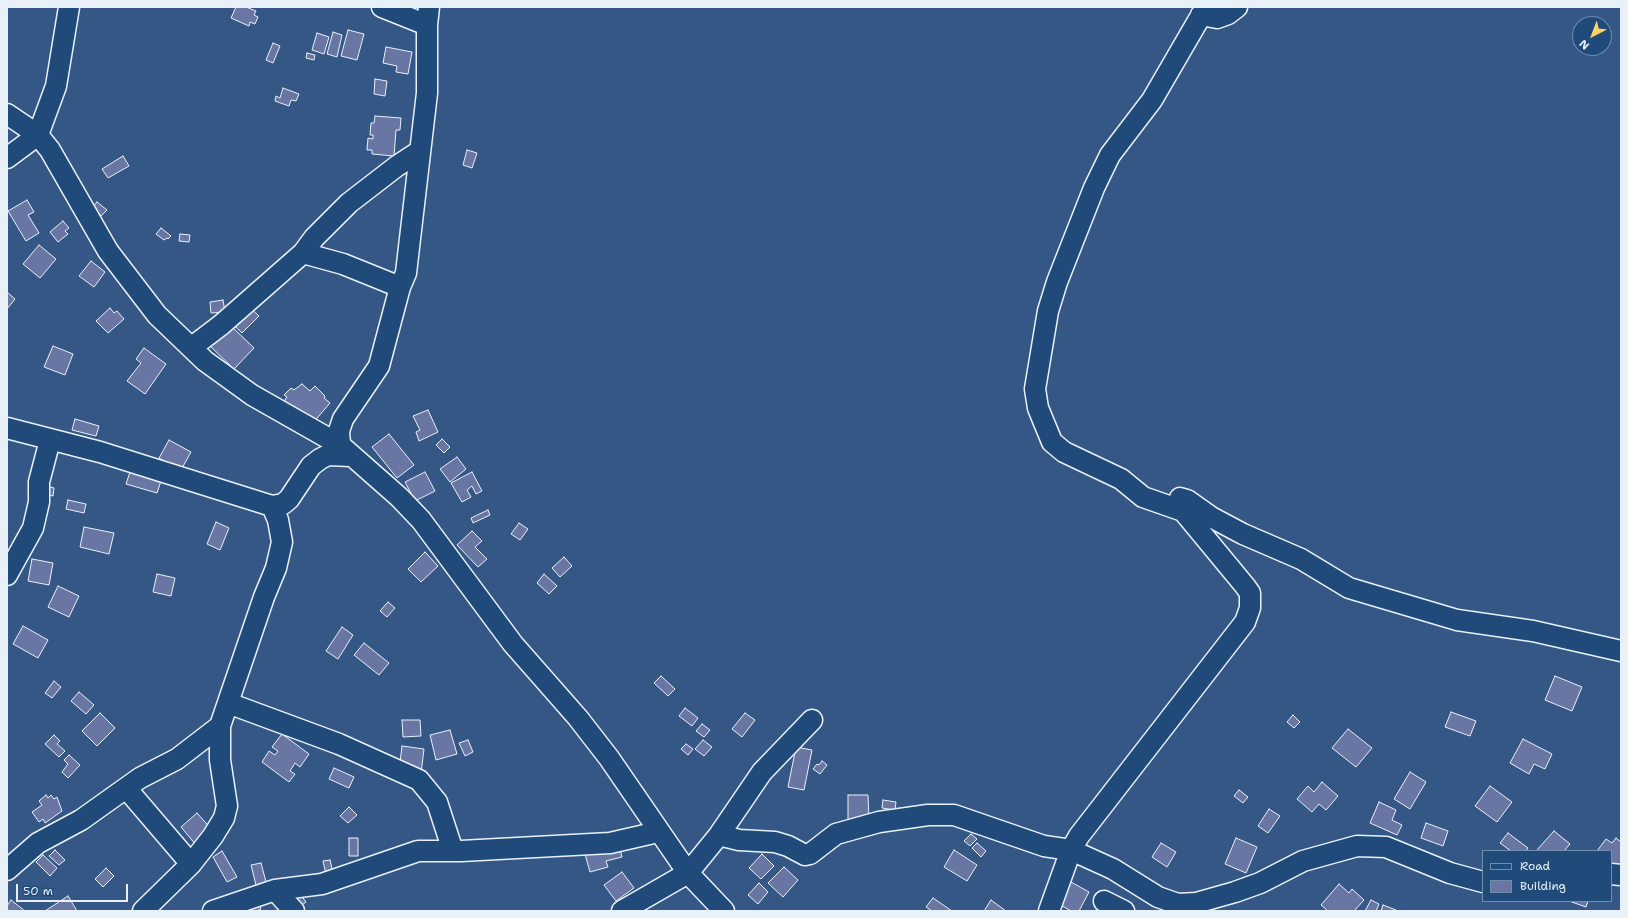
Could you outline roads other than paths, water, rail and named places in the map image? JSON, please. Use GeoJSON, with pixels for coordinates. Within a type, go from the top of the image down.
{"type":"FeatureCollection","features":[{"type":"Feature","properties":{"kind":"street"},"geometry":{"type":"LineString","coordinates":[[7,158],[38,135],[56,86],[69,7]]}},
{"type":"Feature","properties":{"kind":"street"},"geometry":{"type":"LineString","coordinates":[[346,450],[339,431],[343,419],[379,366],[400,287],[406,273],[427,94],[428,16],[382,7]]}},
{"type":"Feature","properties":{"kind":"street"},"geometry":{"type":"LineString","coordinates":[[1049,911],[1071,850],[1079,836],[1245,622],[1250,608],[1250,593],[1246,586],[1188,515],[1178,508],[1143,497],[1126,483],[1064,452],[1052,442],[1038,408],[1035,389],[1046,318],[1057,282],[1094,188],[1110,155],[1152,100],[1204,11],[1217,18],[1228,14],[1237,7]]}},
{"type":"Feature","properties":{"kind":"street"},"geometry":{"type":"LineString","coordinates":[[7,114],[38,135],[50,150],[113,257],[157,315],[205,361],[252,395],[346,450],[421,520],[513,644],[578,718],[609,758],[658,832],[688,873],[724,911]]}},
{"type":"Feature","properties":{"kind":"street"},"geometry":{"type":"LineString","coordinates":[[192,347],[221,325],[303,253],[314,238],[349,203],[397,166],[420,151]]}},
{"type":"Feature","properties":{"kind":"street"},"geometry":{"type":"LineString","coordinates":[[303,253],[343,264],[400,287]]}},
{"type":"Feature","properties":{"kind":"street"},"geometry":{"type":"LineString","coordinates":[[7,428],[100,452],[272,506],[287,502],[311,466],[320,458],[346,450]]}},
{"type":"Feature","properties":{"kind":"street"},"geometry":{"type":"LineString","coordinates":[[7,575],[33,528],[39,502],[39,482],[50,440]]}},
{"type":"Feature","properties":{"kind":"street"},"geometry":{"type":"LineString","coordinates":[[1126,483],[1154,489],[1187,500],[1211,517],[1243,534],[1301,558],[1349,588],[1457,620],[1533,631],[1621,651]]}},
{"type":"Feature","properties":{"kind":"street"},"geometry":{"type":"LineString","coordinates":[[142,911],[191,864],[213,836],[224,818],[226,806],[220,760],[220,726],[264,597],[276,568],[282,542],[278,520],[272,506]]}},
{"type":"Feature","properties":{"kind":"street"},"geometry":{"type":"LineString","coordinates":[[228,703],[269,716],[339,744],[419,780],[436,802],[453,851]]}},
{"type":"Feature","properties":{"kind":"street"},"geometry":{"type":"LineString","coordinates":[[622,911],[688,873],[719,835],[762,772],[812,720]]}},
{"type":"Feature","properties":{"kind":"street"},"geometry":{"type":"LineString","coordinates":[[7,870],[38,843],[80,820],[126,788],[177,759],[220,726]]}},
{"type":"Feature","properties":{"kind":"street"},"geometry":{"type":"LineString","coordinates":[[126,788],[191,864]]}},
{"type":"Feature","properties":{"kind":"street"},"geometry":{"type":"LineString","coordinates":[[719,835],[739,840],[775,842],[788,846],[805,855],[810,854],[836,834],[879,822],[928,815],[954,815],[1044,846],[1071,850],[1113,869],[1158,897],[1178,904],[1196,903],[1235,892],[1260,883],[1304,861],[1357,846],[1386,847],[1450,873],[1482,882]]}},
{"type":"Feature","properties":{"kind":"street"},"geometry":{"type":"LineString","coordinates":[[213,911],[275,890],[322,884],[418,851],[453,851],[610,843],[658,832]]}},
{"type":"Feature","properties":{"kind":"street"},"geometry":{"type":"LineString","coordinates":[[275,890],[294,911]]}},
{"type":"Feature","properties":{"kind":"street"},"geometry":{"type":"LineString","coordinates":[[1104,902],[1124,911]]}}]}
